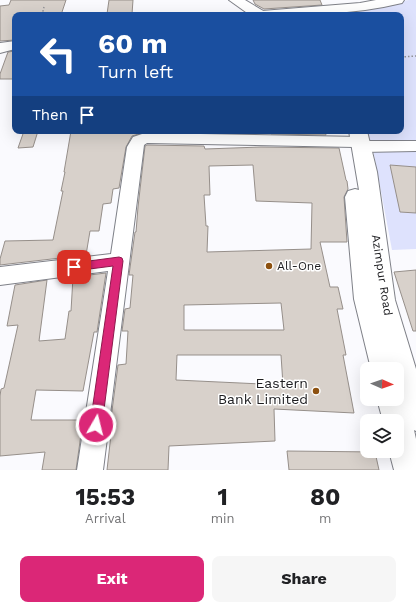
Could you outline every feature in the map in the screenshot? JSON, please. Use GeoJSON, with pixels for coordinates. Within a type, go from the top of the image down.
{"type":"FeatureCollection","features":[{"type":"Feature","properties":{"kind":"main road"},"geometry":{"type":"LineString","coordinates":[[230,0],[248,12]]}},
{"type":"Feature","properties":{"kind":"main road"},"geometry":{"type":"LineString","coordinates":[[236,0],[256,12]]}},
{"type":"Feature","properties":{"kind":"main road"},"geometry":{"type":"LineString","coordinates":[[298,12],[360,7],[397,0]]}},
{"type":"Feature","properties":{"kind":"main road"},"geometry":{"type":"LineString","coordinates":[[0,48],[12,46]]}},
{"type":"Feature","properties":{"kind":"main road","name":"Azimpur Road"},"geometry":{"type":"LineString","coordinates":[[356,139],[366,299],[382,362]]}},
{"type":"Feature","properties":{"kind":"main road","name":"Azimpur Road"},"geometry":{"type":"LineString","coordinates":[[356,139],[367,172],[383,300],[416,416]]}},
{"type":"Feature","properties":{"kind":"main road"},"geometry":{"type":"LineString","coordinates":[[404,450],[409,470]]}},
{"type":"Feature","properties":{"kind":"street"},"geometry":{"type":"LineString","coordinates":[[90,470],[135,147],[138,141],[145,138],[356,139],[416,146]]}},
{"type":"Feature","properties":{"kind":"street"},"geometry":{"type":"LineString","coordinates":[[0,276],[119,261]]}},
{"type":"Feature","properties":{"kind":"path"},"geometry":{"type":"LineString","coordinates":[[43,12],[44,7]]}},
{"type":"Feature","properties":{"kind":"path"},"geometry":{"type":"LineString","coordinates":[[404,57],[416,56]]}},
{"type":"Feature","properties":{"kind":"shaded area"},"geometry":{"type":"Polygon","coordinates":[[[416,0],[416,249],[392,250],[373,149],[368,134],[404,134],[404,12],[330,11],[416,0]]]}},
{"type":"Feature","properties":{"kind":"building"},"geometry":{"type":"Polygon","coordinates":[[[11,0],[66,0],[62,12],[12,12],[12,40],[0,41],[0,6],[9,5],[11,0]]]}},
{"type":"Feature","properties":{"kind":"building"},"geometry":{"type":"Polygon","coordinates":[[[109,0],[133,0],[132,12],[107,12],[109,0]]]}},
{"type":"Feature","properties":{"kind":"building"},"geometry":{"type":"Polygon","coordinates":[[[253,0],[320,0],[322,5],[264,9],[255,4],[253,0]]]}},
{"type":"Feature","properties":{"kind":"building"},"geometry":{"type":"Polygon","coordinates":[[[12,51],[12,79],[0,79],[0,74],[8,52],[12,51]]]}},
{"type":"Feature","properties":{"kind":"building"},"geometry":{"type":"Polygon","coordinates":[[[23,134],[37,134],[33,147],[18,148],[23,134]]]}},
{"type":"Feature","properties":{"kind":"building"},"geometry":{"type":"Polygon","coordinates":[[[70,134],[138,134],[132,136],[126,147],[119,188],[113,189],[111,203],[103,204],[99,231],[90,231],[86,255],[0,265],[0,259],[5,241],[53,240],[63,191],[61,191],[70,134]]]}},
{"type":"Feature","properties":{"kind":"building"},"geometry":{"type":"Polygon","coordinates":[[[271,134],[326,134],[326,135],[271,134]]]}},
{"type":"Feature","properties":{"kind":"building"},"geometry":{"type":"Polygon","coordinates":[[[145,146],[204,146],[205,149],[261,147],[339,148],[348,189],[344,197],[347,242],[320,242],[330,287],[338,287],[343,309],[337,309],[346,355],[343,355],[354,413],[274,409],[275,441],[169,446],[168,470],[107,470],[112,426],[110,426],[118,365],[126,364],[128,331],[122,331],[125,309],[130,308],[133,275],[129,275],[136,232],[145,146]],[[253,165],[209,166],[210,195],[204,195],[206,226],[208,226],[207,252],[311,249],[312,203],[256,201],[253,165]],[[281,303],[184,305],[184,330],[284,330],[281,303]],[[177,355],[176,380],[283,385],[281,355],[177,355]]]}},
{"type":"Feature","properties":{"kind":"building"},"geometry":{"type":"Polygon","coordinates":[[[390,165],[416,167],[416,213],[400,212],[390,165]]]}},
{"type":"Feature","properties":{"kind":"building"},"geometry":{"type":"Polygon","coordinates":[[[416,270],[416,331],[413,331],[394,272],[416,270]]]}},
{"type":"Feature","properties":{"kind":"building"},"geometry":{"type":"Polygon","coordinates":[[[106,273],[97,332],[94,332],[83,391],[36,390],[31,420],[83,420],[76,470],[42,470],[45,452],[0,456],[0,396],[1,389],[4,388],[18,325],[7,326],[15,285],[47,280],[39,341],[65,339],[69,311],[71,311],[73,277],[106,273]]]}},
{"type":"Feature","properties":{"kind":"building"},"geometry":{"type":"Polygon","coordinates":[[[287,451],[360,452],[360,458],[376,458],[379,470],[289,470],[287,451]]]}},
{"type":"Feature","properties":{"kind":"place","name":"All-One"},"geometry":{"type":"Point","coordinates":[269,266]}},
{"type":"Feature","properties":{"kind":"place","name":"Eastern Bank Limited"},"geometry":{"type":"Point","coordinates":[316,391]}},
{"type":"Feature","properties":{"kind":"route"},"geometry":{"type":"LineString","coordinates":[[74,267],[119,261],[96,425]]}}]}
